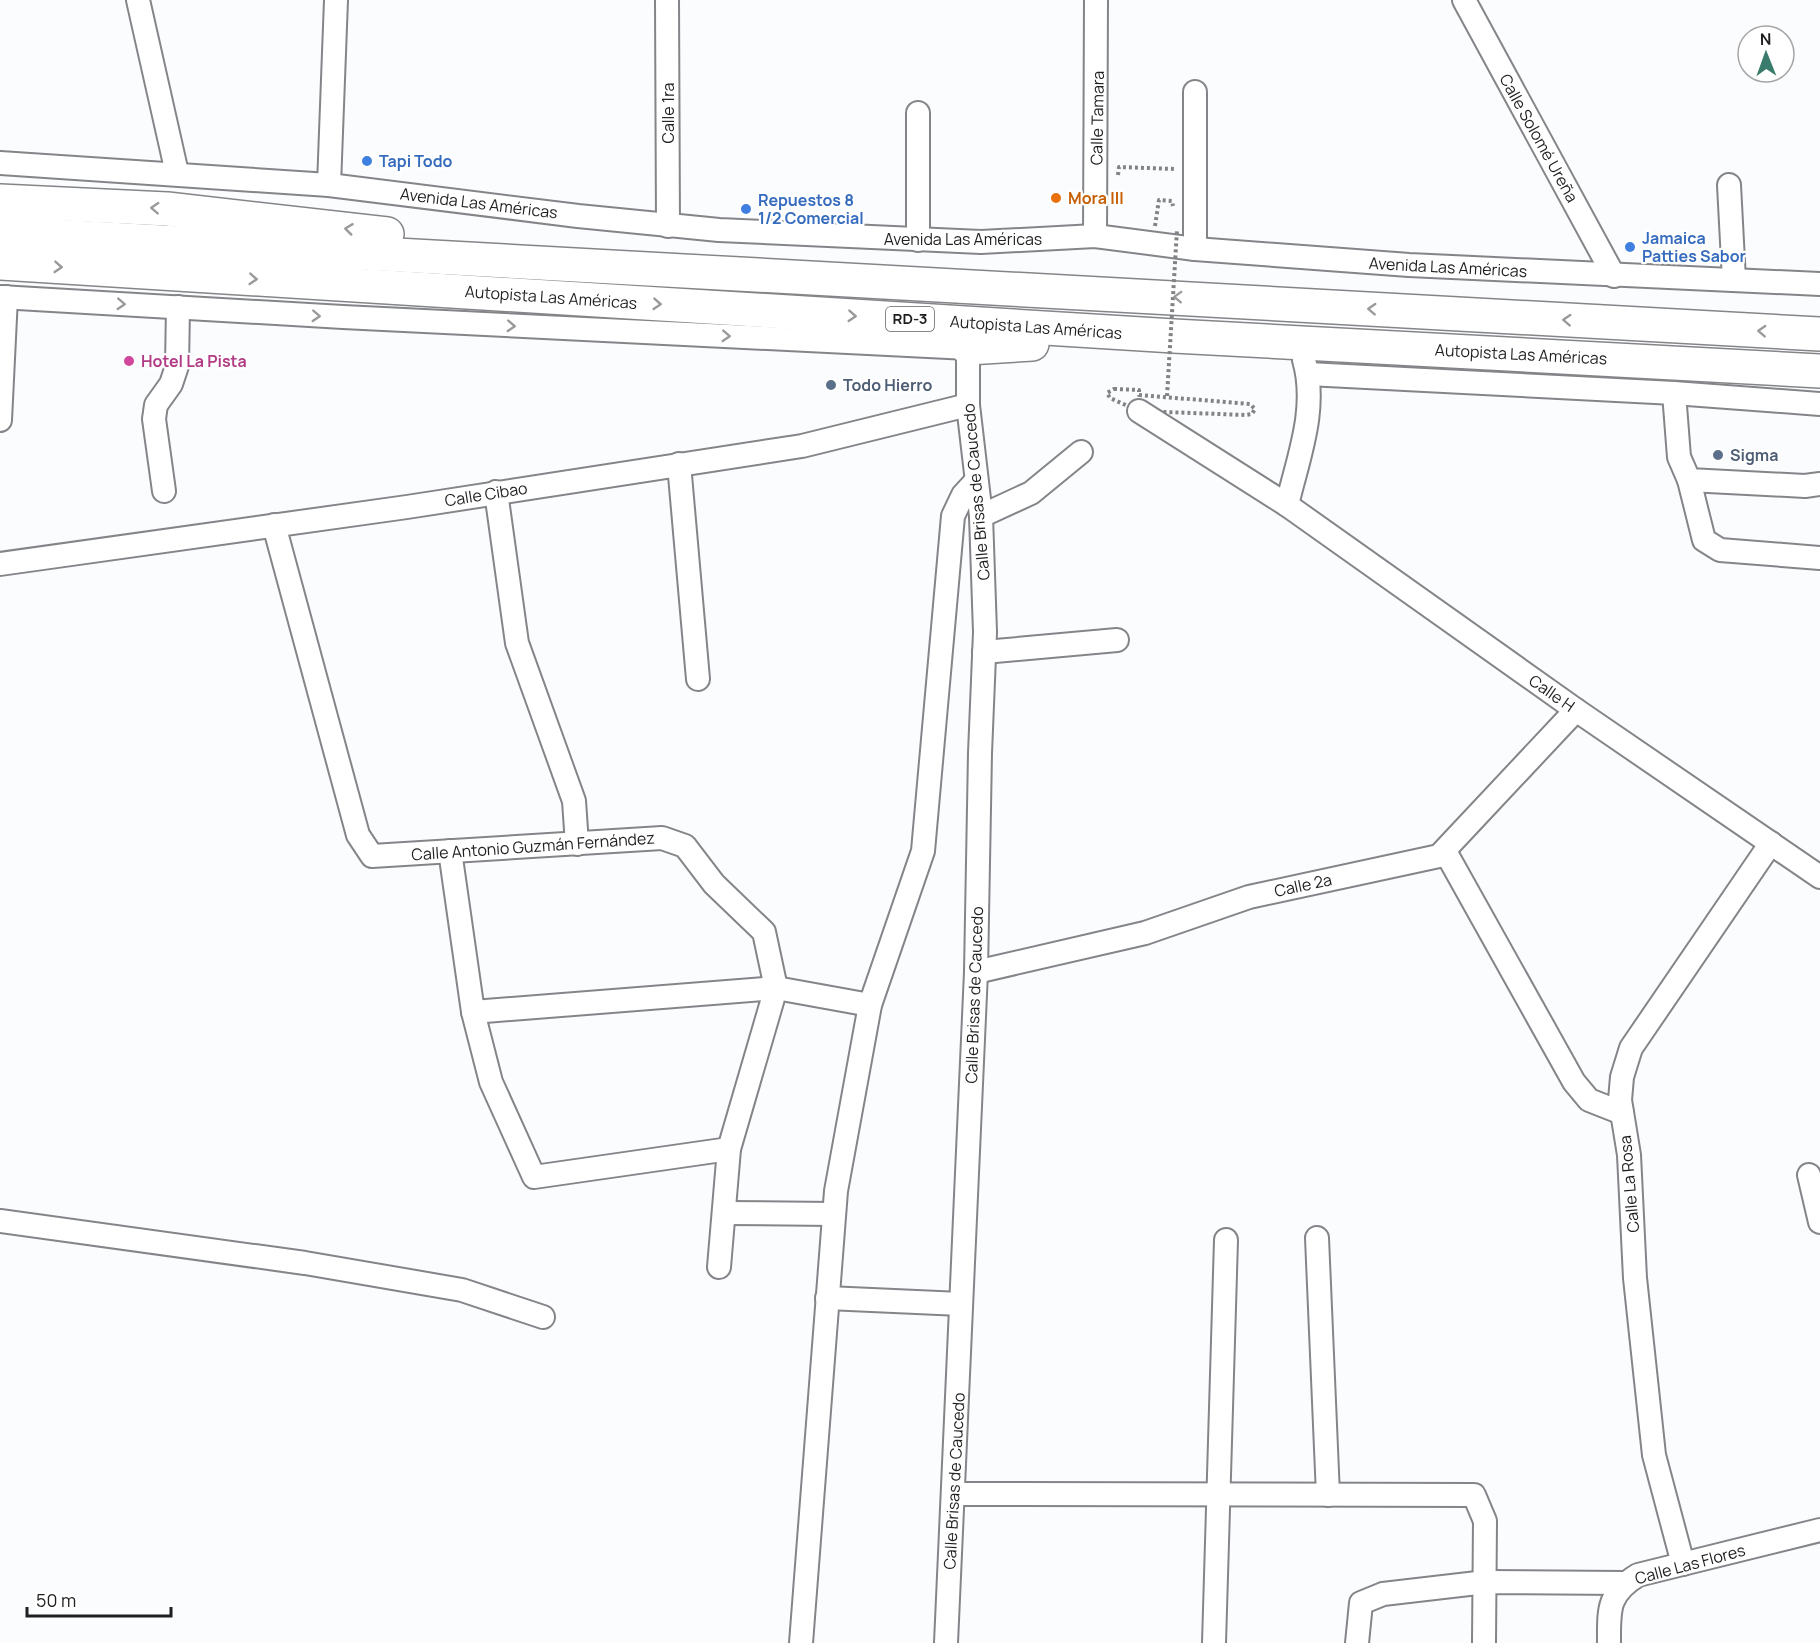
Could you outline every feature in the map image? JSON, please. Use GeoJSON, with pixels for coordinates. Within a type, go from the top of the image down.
{"type":"FeatureCollection","features":[{"type":"Feature","properties":{"kind":"highway"},"geometry":{"type":"LineString","coordinates":[[0,201],[167,209],[269,218],[636,267]]}},
{"type":"Feature","properties":{"kind":"highway","name":"Autopista Las Américas"},"geometry":{"type":"LineString","coordinates":[[0,233],[1820,334]]}},
{"type":"Feature","properties":{"kind":"highway","name":"Autopista Las Américas"},"geometry":{"type":"LineString","coordinates":[[0,263],[1174,336],[1820,371]]}},
{"type":"Feature","properties":{"kind":"highway"},"geometry":{"type":"LineString","coordinates":[[968,348],[1174,336]]}},
{"type":"Feature","properties":{"kind":"street"},"geometry":{"type":"LineString","coordinates":[[138,0],[177,173]]}},
{"type":"Feature","properties":{"kind":"street"},"geometry":{"type":"LineString","coordinates":[[329,185],[336,0]]}},
{"type":"Feature","properties":{"kind":"street","name":"Calle 1ra"},"geometry":{"type":"LineString","coordinates":[[667,0],[668,225]]}},
{"type":"Feature","properties":{"kind":"street","name":"Calle Tamara"},"geometry":{"type":"LineString","coordinates":[[1095,236],[1096,0]]}},
{"type":"Feature","properties":{"kind":"street","name":"Calle Solomé Ureña"},"geometry":{"type":"LineString","coordinates":[[1464,0],[1614,276]]}},
{"type":"Feature","properties":{"kind":"street"},"geometry":{"type":"LineString","coordinates":[[1195,92],[1196,249]]}},
{"type":"Feature","properties":{"kind":"street"},"geometry":{"type":"LineString","coordinates":[[918,113],[918,240]]}},
{"type":"Feature","properties":{"kind":"street","name":"Avenida Las Américas"},"geometry":{"type":"LineString","coordinates":[[0,163],[177,173],[329,185],[668,225],[918,240],[993,242],[1095,236],[1196,249],[1409,265],[1820,284]]}},
{"type":"Feature","properties":{"kind":"street"},"geometry":{"type":"LineString","coordinates":[[1729,185],[1734,280]]}},
{"type":"Feature","properties":{"kind":"street"},"geometry":{"type":"LineString","coordinates":[[0,420],[3,297],[968,348]]}},
{"type":"Feature","properties":{"kind":"street"},"geometry":{"type":"LineString","coordinates":[[164,491],[154,419],[156,405],[171,384],[177,366],[178,307]]}},
{"type":"Feature","properties":{"kind":"street"},"geometry":{"type":"LineString","coordinates":[[1287,506],[1309,413],[1308,374],[1300,342]]}},
{"type":"Feature","properties":{"kind":"street","name":"Calle Brisas de Caucedo"},"geometry":{"type":"LineString","coordinates":[[946,1643],[976,972],[984,652],[981,516],[975,482],[968,405],[968,348]]}},
{"type":"Feature","properties":{"kind":"street"},"geometry":{"type":"LineString","coordinates":[[1308,374],[1674,393],[1820,404]]}},
{"type":"Feature","properties":{"kind":"street"},"geometry":{"type":"LineString","coordinates":[[1674,393],[1679,456],[1689,480],[1704,540],[1720,550],[1820,558]]}},
{"type":"Feature","properties":{"kind":"street","name":"Calle Cibao"},"geometry":{"type":"LineString","coordinates":[[0,564],[802,446],[968,405]]}},
{"type":"Feature","properties":{"kind":"street","name":"Calle H"},"geometry":{"type":"LineString","coordinates":[[1139,411],[1287,506],[1576,710],[1820,877]]}},
{"type":"Feature","properties":{"kind":"street"},"geometry":{"type":"LineString","coordinates":[[981,516],[1031,493],[1081,452]]}},
{"type":"Feature","properties":{"kind":"street"},"geometry":{"type":"LineString","coordinates":[[679,464],[698,679]]}},
{"type":"Feature","properties":{"kind":"street"},"geometry":{"type":"LineString","coordinates":[[1689,480],[1794,486],[1820,484]]}},
{"type":"Feature","properties":{"kind":"street"},"geometry":{"type":"LineString","coordinates":[[801,1643],[836,1191],[870,1005],[923,851],[953,516],[963,495],[975,482]]}},
{"type":"Feature","properties":{"kind":"street"},"geometry":{"type":"LineString","coordinates":[[496,492],[518,643],[574,801],[577,844]]}},
{"type":"Feature","properties":{"kind":"street","name":"Calle Antonio Guzmán Fernández"},"geometry":{"type":"LineString","coordinates":[[274,525],[358,835],[372,856],[662,838],[685,846],[714,884],[764,932],[776,988],[729,1149],[719,1267]]}},
{"type":"Feature","properties":{"kind":"street"},"geometry":{"type":"LineString","coordinates":[[984,652],[1117,640]]}},
{"type":"Feature","properties":{"kind":"street","name":"Calle 2a"},"geometry":{"type":"LineString","coordinates":[[976,972],[1145,933],[1249,897],[1413,864],[1439,856],[1576,710]]}},
{"type":"Feature","properties":{"kind":"street","name":"Calle La Rosa"},"geometry":{"type":"LineString","coordinates":[[1683,1564],[1654,1455],[1635,1278],[1629,1155],[1622,1113],[1622,1077],[1631,1048],[1771,843]]}},
{"type":"Feature","properties":{"kind":"street"},"geometry":{"type":"LineString","coordinates":[[450,851],[472,1012],[491,1082],[534,1177],[729,1149]]}},
{"type":"Feature","properties":{"kind":"street"},"geometry":{"type":"LineString","coordinates":[[1445,851],[1574,1082],[1589,1100],[1622,1113]]}},
{"type":"Feature","properties":{"kind":"street"},"geometry":{"type":"LineString","coordinates":[[472,1012],[604,998],[776,988],[870,1005]]}},
{"type":"Feature","properties":{"kind":"street"},"geometry":{"type":"LineString","coordinates":[[1809,1175],[1820,1222]]}},
{"type":"Feature","properties":{"kind":"street"},"geometry":{"type":"LineString","coordinates":[[724,1213],[834,1214]]}},
{"type":"Feature","properties":{"kind":"street"},"geometry":{"type":"LineString","coordinates":[[0,1221],[305,1263],[462,1290],[543,1317]]}},
{"type":"Feature","properties":{"kind":"street"},"geometry":{"type":"LineString","coordinates":[[1317,1238],[1328,1495]]}},
{"type":"Feature","properties":{"kind":"street"},"geometry":{"type":"LineString","coordinates":[[1214,1643],[1226,1240]]}},
{"type":"Feature","properties":{"kind":"street"},"geometry":{"type":"LineString","coordinates":[[827,1298],[961,1304]]}},
{"type":"Feature","properties":{"kind":"street"},"geometry":{"type":"LineString","coordinates":[[954,1494],[1474,1495],[1485,1521],[1484,1643]]}},
{"type":"Feature","properties":{"kind":"street","name":"Calle Las Flores"},"geometry":{"type":"LineString","coordinates":[[1609,1643],[1610,1604],[1624,1583],[1638,1575],[1820,1530]]}},
{"type":"Feature","properties":{"kind":"street"},"geometry":{"type":"LineString","coordinates":[[1357,1643],[1361,1603],[1383,1594],[1486,1582],[1624,1583]]}},
{"type":"Feature","properties":{"kind":"path"},"geometry":{"type":"LineString","coordinates":[[1116,186],[1119,167],[1180,169]]}},
{"type":"Feature","properties":{"kind":"path"},"geometry":{"type":"LineString","coordinates":[[1155,220],[1159,200],[1172,201],[1173,211]]}},
{"type":"Feature","properties":{"kind":"path"},"geometry":{"type":"LineString","coordinates":[[1177,220],[1167,396],[1250,404],[1255,409],[1252,414],[1245,415],[1218,414]]}},
{"type":"Feature","properties":{"kind":"place","name":"Tapi Todo"},"geometry":{"type":"Point","coordinates":[367,161]}},
{"type":"Feature","properties":{"kind":"place","name":"Mora III"},"geometry":{"type":"Point","coordinates":[1056,198]}},
{"type":"Feature","properties":{"kind":"place","name":"Repuestos 8 1/2 Comercial"},"geometry":{"type":"Point","coordinates":[746,209]}},
{"type":"Feature","properties":{"kind":"place","name":"Jamaica Patties Sabor"},"geometry":{"type":"Point","coordinates":[1630,247]}},
{"type":"Feature","properties":{"kind":"place","name":"Hotel La Pista"},"geometry":{"type":"Point","coordinates":[129,361]}},
{"type":"Feature","properties":{"kind":"place","name":"Todo Hierro"},"geometry":{"type":"Point","coordinates":[831,385]}},
{"type":"Feature","properties":{"kind":"place","name":"Sigma"},"geometry":{"type":"Point","coordinates":[1718,455]}}]}
